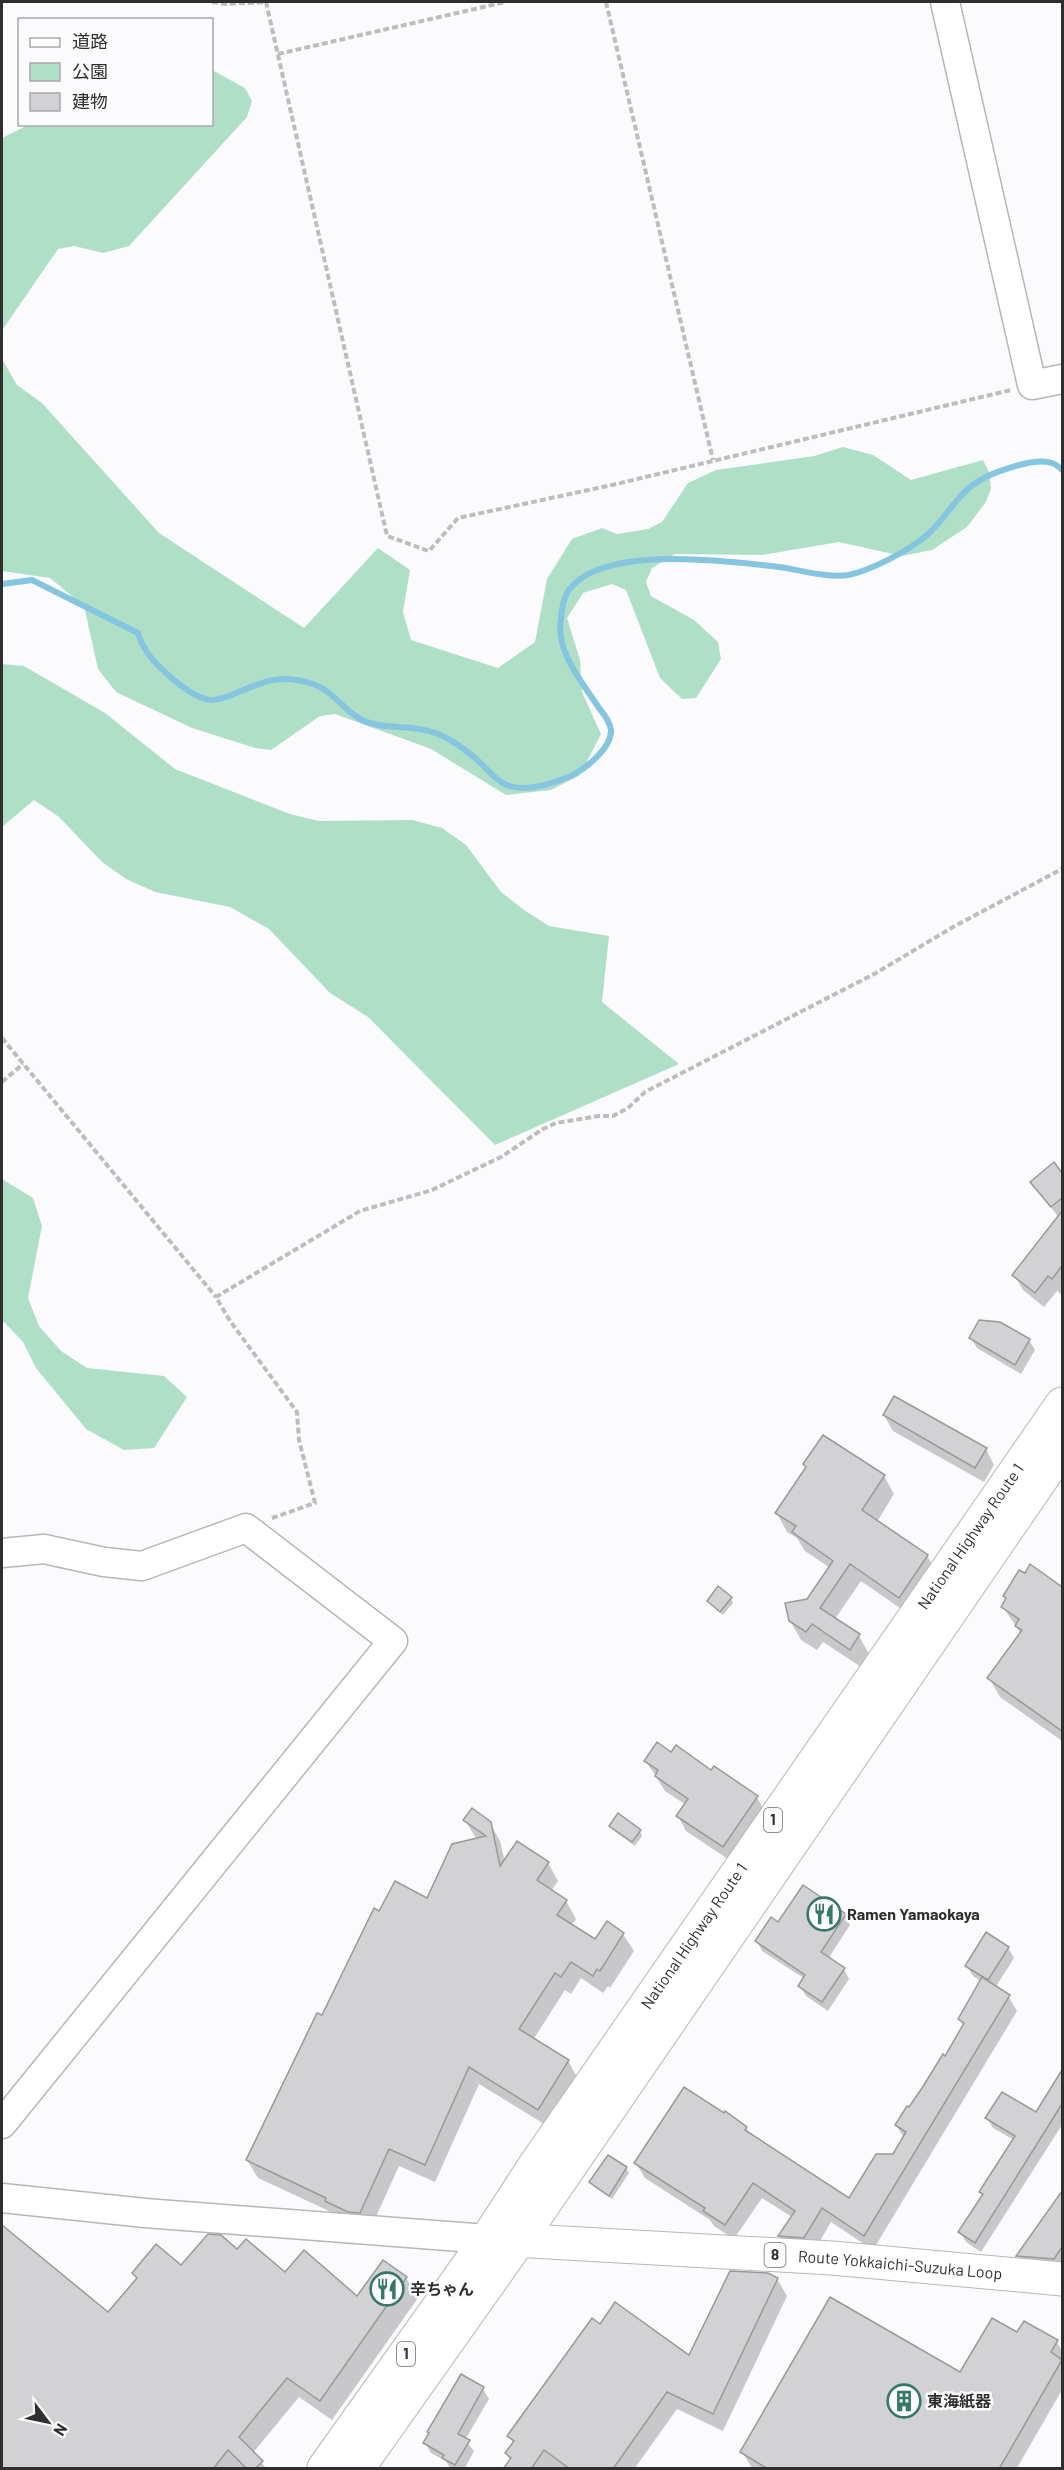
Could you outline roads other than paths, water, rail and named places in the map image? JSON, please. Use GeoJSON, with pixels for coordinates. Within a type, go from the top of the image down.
{"type":"FeatureCollection","features":[{"type":"Feature","properties":{"kind":"main road","name":"National Highway Route 1"},"geometry":{"type":"LineString","coordinates":[[358,2469],[520,2239],[703,1947],[971,1558],[1062,1404]]}},
{"type":"Feature","properties":{"kind":"main road","name":"National Highway Route 1"},"geometry":{"type":"LineString","coordinates":[[971,1558],[1062,1449]]}},
{"type":"Feature","properties":{"kind":"main road","name":"National Highway Route 1"},"geometry":{"type":"LineString","coordinates":[[324,2469],[487,2239],[533,2168],[703,1947]]}},
{"type":"Feature","properties":{"kind":"main road","name":"Route Yokkaichi-Suzuka Loop"},"geometry":{"type":"LineString","coordinates":[[487,2239],[520,2239],[832,2258],[1062,2279]]}},
{"type":"Feature","properties":{"kind":"street"},"geometry":{"type":"LineString","coordinates":[[945,2],[1032,386],[1062,379]]}},
{"type":"Feature","properties":{"kind":"street"},"geometry":{"type":"LineString","coordinates":[[2,1553],[44,1549],[104,1562],[142,1566],[246,1528],[393,1641],[2,2124]]}},
{"type":"Feature","properties":{"kind":"street"},"geometry":{"type":"LineString","coordinates":[[2,2198],[145,2213],[487,2239]]}},
{"type":"Feature","properties":{"kind":"waterway"},"geometry":{"type":"LineString","coordinates":[[2,584],[32,580],[138,633],[146,651],[157,665],[181,686],[204,699],[222,698],[273,680],[291,679],[313,684],[327,691],[364,721],[372,724],[415,728],[449,739],[504,784],[524,788],[541,786],[577,773],[597,757],[610,737],[611,730],[608,721],[577,676],[562,642],[560,630],[565,599],[567,593],[583,577],[606,567],[634,561],[666,559],[698,559],[779,567],[822,575],[840,576],[857,573],[878,565],[920,541],[968,489],[990,475],[1034,462],[1052,463],[1062,470]]}},
{"type":"Feature","properties":{"kind":"place","name":"Ramen Yamaokaya"},"geometry":{"type":"Point","coordinates":[824,1914]}},
{"type":"Feature","properties":{"kind":"place","name":"辛ちゃん"},"geometry":{"type":"Point","coordinates":[387,2289]}},
{"type":"Feature","properties":{"kind":"place","name":"東海紙器"},"geometry":{"type":"Point","coordinates":[904,2401]}}]}
